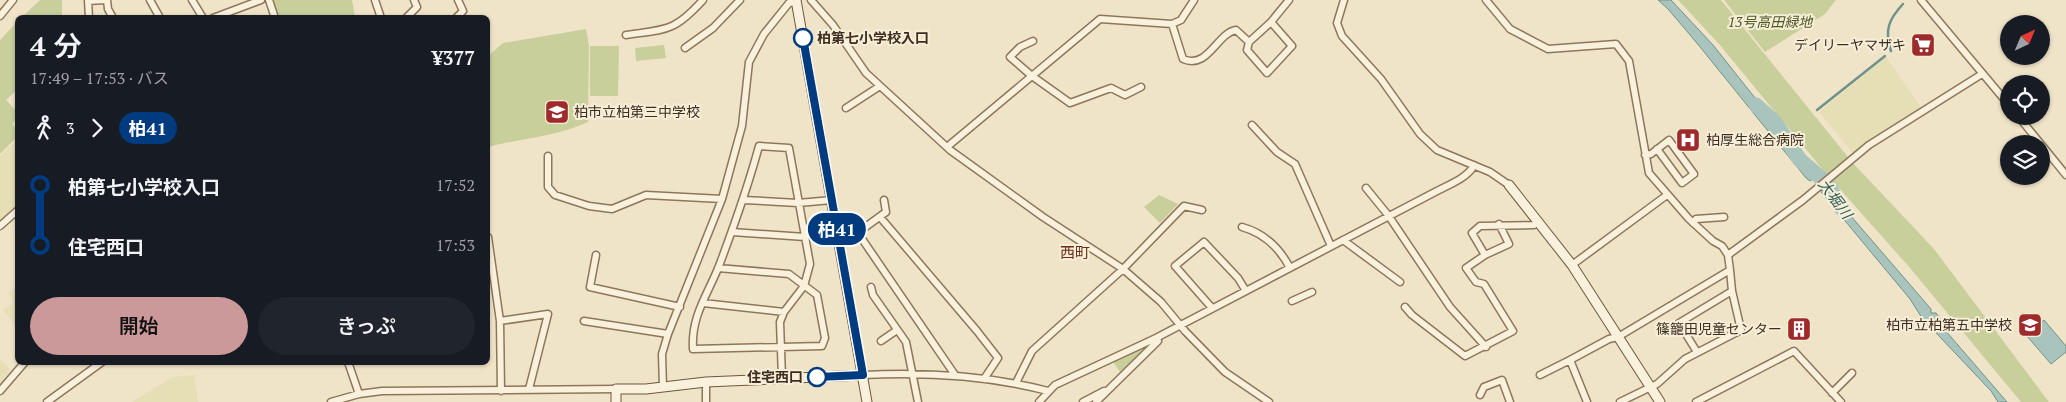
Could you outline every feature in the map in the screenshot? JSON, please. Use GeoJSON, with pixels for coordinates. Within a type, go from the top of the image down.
{"type":"FeatureCollection","features":[{"type":"Feature","properties":{"kind":"street"},"geometry":{"type":"LineString","coordinates":[[0,16],[13,0]]}},
{"type":"Feature","properties":{"kind":"street"},"geometry":{"type":"LineString","coordinates":[[89,15],[88,0],[106,0],[111,15]]}},
{"type":"Feature","properties":{"kind":"street"},"geometry":{"type":"LineString","coordinates":[[150,0],[158,15]]}},
{"type":"Feature","properties":{"kind":"street"},"geometry":{"type":"LineString","coordinates":[[192,0],[201,15]]}},
{"type":"Feature","properties":{"kind":"street"},"geometry":{"type":"LineString","coordinates":[[222,15],[261,0]]}},
{"type":"Feature","properties":{"kind":"street"},"geometry":{"type":"LineString","coordinates":[[269,0],[274,15]]}},
{"type":"Feature","properties":{"kind":"street"},"geometry":{"type":"LineString","coordinates":[[375,0],[380,15]]}},
{"type":"Feature","properties":{"kind":"street"},"geometry":{"type":"LineString","coordinates":[[409,15],[417,7],[414,0]]}},
{"type":"Feature","properties":{"kind":"street"},"geometry":{"type":"LineString","coordinates":[[458,0],[463,11],[459,15]]}},
{"type":"Feature","properties":{"kind":"street"},"geometry":{"type":"LineString","coordinates":[[626,35],[668,29],[679,24],[703,0]]}},
{"type":"Feature","properties":{"kind":"street"},"geometry":{"type":"LineString","coordinates":[[685,48],[712,28],[740,0]]}},
{"type":"Feature","properties":{"kind":"street"},"geometry":{"type":"LineString","coordinates":[[811,0],[834,25],[866,73],[947,147],[1043,217],[1123,269],[1161,302],[1190,337],[1225,372],[1269,402]]}},
{"type":"Feature","properties":{"kind":"street"},"geometry":{"type":"LineString","coordinates":[[947,147],[1100,19],[1172,24],[1181,20],[1194,0]]}},
{"type":"Feature","properties":{"kind":"street"},"geometry":{"type":"LineString","coordinates":[[1271,22],[1292,46],[1267,73],[1247,50],[1249,42],[1271,22],[1288,0]]}},
{"type":"Feature","properties":{"kind":"street"},"geometry":{"type":"LineString","coordinates":[[1344,0],[1337,22],[1342,36],[1381,79],[1420,134],[1437,150],[1496,174],[1510,185],[1572,265],[1660,402]]}},
{"type":"Feature","properties":{"kind":"street"},"geometry":{"type":"LineString","coordinates":[[1486,0],[1510,29],[1548,48],[1616,44],[1629,62],[1649,173],[1693,222],[1713,241],[1722,246],[1728,254],[1732,292],[1741,330],[1685,359],[1657,384],[1620,402]]}},
{"type":"Feature","properties":{"kind":"street"},"geometry":{"type":"LineString","coordinates":[[1921,0],[2000,95]]}},
{"type":"Feature","properties":{"kind":"street"},"geometry":{"type":"LineString","coordinates":[[663,387],[662,354],[668,334],[722,199],[742,126],[749,62],[764,34],[789,2],[796,1],[867,402]]}},
{"type":"Feature","properties":{"kind":"street"},"geometry":{"type":"LineString","coordinates":[[1172,24],[1183,59],[1188,62],[1206,57],[1229,31],[1236,30],[1249,42]]}},
{"type":"Feature","properties":{"kind":"street"},"geometry":{"type":"LineString","coordinates":[[1033,41],[1020,47],[1010,57],[1032,76],[1070,103],[1111,88],[1125,95],[1141,87]]}},
{"type":"Feature","properties":{"kind":"street"},"geometry":{"type":"LineString","coordinates":[[1728,254],[1803,200],[1869,145],[1982,74]]}},
{"type":"Feature","properties":{"kind":"street"},"geometry":{"type":"LineString","coordinates":[[846,108],[880,86]]}},
{"type":"Feature","properties":{"kind":"street"},"geometry":{"type":"LineString","coordinates":[[1252,124],[1277,152],[1295,164],[1330,246]]}},
{"type":"Feature","properties":{"kind":"street"},"geometry":{"type":"LineString","coordinates":[[2025,125],[2066,176]]}},
{"type":"Feature","properties":{"kind":"street"},"geometry":{"type":"LineString","coordinates":[[1645,154],[1657,149],[1669,140],[1694,174],[1682,183],[1657,149]]}},
{"type":"Feature","properties":{"kind":"street"},"geometry":{"type":"LineString","coordinates":[[718,268],[789,274],[804,286],[817,296],[825,338],[822,346],[781,346],[693,349],[694,322],[718,268],[744,200],[759,146],[789,148],[810,264],[804,286],[784,312],[780,322],[781,346],[782,378]]}},
{"type":"Feature","properties":{"kind":"street"},"geometry":{"type":"LineString","coordinates":[[548,156],[548,187],[554,195],[589,206],[612,209],[646,195],[722,199]]}},
{"type":"Feature","properties":{"kind":"street"},"geometry":{"type":"LineString","coordinates":[[1042,401],[1048,391],[1055,385],[1156,338],[1290,268],[1462,176],[1474,165]]}},
{"type":"Feature","properties":{"kind":"street"},"geometry":{"type":"LineString","coordinates":[[1366,188],[1388,215],[1450,307],[1486,347]]}},
{"type":"Feature","properties":{"kind":"street"},"geometry":{"type":"LineString","coordinates":[[1572,265],[1667,195]]}},
{"type":"Feature","properties":{"kind":"street"},"geometry":{"type":"LineString","coordinates":[[744,200],[798,203],[832,200]]}},
{"type":"Feature","properties":{"kind":"street"},"geometry":{"type":"LineString","coordinates":[[840,242],[845,242],[886,212],[884,200]]}},
{"type":"Feature","properties":{"kind":"street"},"geometry":{"type":"LineString","coordinates":[[1016,383],[1032,350],[1123,269],[1184,206],[1202,210]]}},
{"type":"Feature","properties":{"kind":"street"},"geometry":{"type":"LineString","coordinates":[[0,226],[15,213]]}},
{"type":"Feature","properties":{"kind":"street"},"geometry":{"type":"LineString","coordinates":[[880,217],[998,358],[984,379]]}},
{"type":"Feature","properties":{"kind":"street"},"geometry":{"type":"LineString","coordinates":[[1693,222],[1696,219],[1724,217]]}},
{"type":"Feature","properties":{"kind":"street"},"geometry":{"type":"LineString","coordinates":[[1485,255],[1472,233],[1480,226],[1499,224],[1534,225],[1538,222]]}},
{"type":"Feature","properties":{"kind":"street"},"geometry":{"type":"LineString","coordinates":[[1405,307],[1412,316],[1466,356],[1513,331],[1484,284],[1476,282],[1466,268],[1485,255],[1509,244],[1499,224]]}},
{"type":"Feature","properties":{"kind":"street"},"geometry":{"type":"LineString","coordinates":[[1242,227],[1259,232],[1283,253],[1290,268]]}},
{"type":"Feature","properties":{"kind":"street"},"geometry":{"type":"LineString","coordinates":[[732,232],[805,237]]}},
{"type":"Feature","properties":{"kind":"street"},"geometry":{"type":"LineString","coordinates":[[858,233],[955,375]]}},
{"type":"Feature","properties":{"kind":"street"},"geometry":{"type":"LineString","coordinates":[[1343,240],[1400,282]]}},
{"type":"Feature","properties":{"kind":"street"},"geometry":{"type":"LineString","coordinates":[[1212,308],[1175,266],[1204,242],[1238,278],[1246,291]]}},
{"type":"Feature","properties":{"kind":"street"},"geometry":{"type":"LineString","coordinates":[[490,251],[500,321],[501,391]]}},
{"type":"Feature","properties":{"kind":"street"},"geometry":{"type":"LineString","coordinates":[[596,255],[590,287],[680,307]]}},
{"type":"Feature","properties":{"kind":"street"},"geometry":{"type":"LineString","coordinates":[[1540,376],[1609,339],[1618,337],[1730,270]]}},
{"type":"Feature","properties":{"kind":"street"},"geometry":{"type":"LineString","coordinates":[[871,287],[873,295],[906,342],[918,402]]}},
{"type":"Feature","properties":{"kind":"street"},"geometry":{"type":"LineString","coordinates":[[1292,301],[1312,292]]}},
{"type":"Feature","properties":{"kind":"street"},"geometry":{"type":"LineString","coordinates":[[1698,352],[1679,323],[1732,292]]}},
{"type":"Feature","properties":{"kind":"street"},"geometry":{"type":"LineString","coordinates":[[703,304],[784,312]]}},
{"type":"Feature","properties":{"kind":"street"},"geometry":{"type":"LineString","coordinates":[[500,321],[548,314],[529,389]]}},
{"type":"Feature","properties":{"kind":"street"},"geometry":{"type":"LineString","coordinates":[[584,321],[668,334]]}},
{"type":"Feature","properties":{"kind":"street"},"geometry":{"type":"LineString","coordinates":[[881,341],[897,330]]}},
{"type":"Feature","properties":{"kind":"street"},"geometry":{"type":"LineString","coordinates":[[1096,402],[1158,342],[1156,338]]}},
{"type":"Feature","properties":{"kind":"street"},"geometry":{"type":"LineString","coordinates":[[1696,402],[1794,351],[1842,402]]}},
{"type":"Feature","properties":{"kind":"street"},"geometry":{"type":"LineString","coordinates":[[1570,360],[1587,402]]}},
{"type":"Feature","properties":{"kind":"street"},"geometry":{"type":"LineString","coordinates":[[0,391],[22,365]]}},
{"type":"Feature","properties":{"kind":"street"},"geometry":{"type":"LineString","coordinates":[[47,402],[98,365]]}},
{"type":"Feature","properties":{"kind":"street"},"geometry":{"type":"LineString","coordinates":[[349,365],[359,394]]}},
{"type":"Feature","properties":{"kind":"street"},"geometry":{"type":"LineString","coordinates":[[331,402],[359,394],[382,391],[616,389],[663,387],[706,382],[912,373],[955,375],[1016,383],[1048,391]]}},
{"type":"Feature","properties":{"kind":"street"},"geometry":{"type":"LineString","coordinates":[[1832,393],[1852,373]]}},
{"type":"Feature","properties":{"kind":"street"},"geometry":{"type":"LineString","coordinates":[[1480,395],[1484,387],[1502,380],[1510,402]]}},
{"type":"Feature","properties":{"kind":"street"},"geometry":{"type":"LineString","coordinates":[[706,382],[706,402]]}},
{"type":"Feature","properties":{"kind":"street"},"geometry":{"type":"LineString","coordinates":[[1083,402],[1112,386]]}},
{"type":"Feature","properties":{"kind":"street"},"geometry":{"type":"LineString","coordinates":[[616,389],[616,402]]}},
{"type":"Feature","properties":{"kind":"shaded area"},"geometry":{"type":"Polygon","coordinates":[[[1886,57],[1921,107],[1853,153],[1819,112],[1886,57]]]}},
{"type":"Feature","properties":{"kind":"shaded area"},"geometry":{"type":"Polygon","coordinates":[[[15,142],[15,210],[0,223],[0,156],[15,142]]]}},
{"type":"Feature","properties":{"kind":"shaded area"},"geometry":{"type":"Polygon","coordinates":[[[15,288],[15,325],[3,310],[14,303],[8,293],[15,288]]]}},
{"type":"Feature","properties":{"kind":"shaded area"},"geometry":{"type":"Polygon","coordinates":[[[0,358],[10,370],[0,383],[0,358]]]}},
{"type":"Feature","properties":{"kind":"shaded area"},"geometry":{"type":"Polygon","coordinates":[[[194,375],[198,402],[132,402],[173,377],[194,375]]]}},
{"type":"Feature","properties":{"kind":"green space"},"geometry":{"type":"Polygon","coordinates":[[[40,0],[62,0],[62,15],[24,15],[40,0]]]}},
{"type":"Feature","properties":{"kind":"green space"},"geometry":{"type":"Polygon","coordinates":[[[273,0],[352,0],[355,15],[277,15],[273,0]]]}},
{"type":"Feature","properties":{"kind":"green space"},"geometry":{"type":"Polygon","coordinates":[[[1678,0],[1721,0],[1852,162],[1934,249],[2049,402],[2021,402],[1910,268],[1823,170],[1719,44],[1678,0]]]}},
{"type":"Feature","properties":{"kind":"green space","name":"13号高田緑地"},"geometry":{"type":"Polygon","coordinates":[[[1724,0],[1836,0],[1825,14],[1765,52],[1724,0]]]}},
{"type":"Feature","properties":{"kind":"green space"},"geometry":{"type":"Polygon","coordinates":[[[15,24],[15,92],[6,100],[15,110],[15,120],[12,124],[15,128],[15,139],[0,154],[0,40],[15,24]]]}},
{"type":"Feature","properties":{"kind":"green space"},"geometry":{"type":"Polygon","coordinates":[[[586,29],[589,46],[588,122],[564,131],[490,146],[490,54],[503,43],[586,29]]]}},
{"type":"Feature","properties":{"kind":"green space"},"geometry":{"type":"Polygon","coordinates":[[[664,45],[666,58],[636,61],[635,48],[664,45]]]}},
{"type":"Feature","properties":{"kind":"green space"},"geometry":{"type":"Polygon","coordinates":[[[590,46],[619,46],[618,96],[590,96],[590,46]]]}},
{"type":"Feature","properties":{"kind":"green space"},"geometry":{"type":"Polygon","coordinates":[[[1159,195],[1178,204],[1160,223],[1144,207],[1159,195]]]}},
{"type":"Feature","properties":{"kind":"green space"},"geometry":{"type":"Polygon","coordinates":[[[1150,344],[1123,376],[1113,362],[1150,344]]]}},
{"type":"Feature","properties":{"kind":"water"},"geometry":{"type":"Polygon","coordinates":[[[1658,0],[1671,0],[1713,45],[1817,176],[1810,181],[1806,178],[1696,42],[1658,0]]]}},
{"type":"Feature","properties":{"kind":"water"},"geometry":{"type":"Polygon","coordinates":[[[1826,184],[1837,200],[1931,309],[1931,313],[1936,313],[1944,323],[1945,330],[2007,402],[1998,402],[1991,391],[1922,318],[1910,299],[1821,192],[1826,184]]]}},
{"type":"Feature","properties":{"kind":"water"},"geometry":{"type":"Polygon","coordinates":[[[2044,320],[2066,346],[2066,352],[2051,364],[2026,335],[2044,320]]]}},
{"type":"Feature","properties":{"kind":"waterway"},"geometry":{"type":"LineString","coordinates":[[1891,51],[1888,37],[1889,25],[1903,4]]}},
{"type":"Feature","properties":{"kind":"waterway"},"geometry":{"type":"LineString","coordinates":[[1817,110],[1885,56]]}},
{"type":"Feature","properties":{"kind":"waterway","name":"大堀川"},"geometry":{"type":"LineString","coordinates":[[1756,105],[1774,121],[1800,160],[1828,184],[1841,208]]}},
{"type":"Feature","properties":{"kind":"bus line","name":"柏41"},"geometry":{"type":"LineString","coordinates":[[803,38],[863,375],[817,377]]}},
{"type":"Feature","properties":{"kind":"place","name":"柏第七小学校入口"},"geometry":{"type":"Point","coordinates":[803,38]}},
{"type":"Feature","properties":{"kind":"place","name":"デイリーヤマザキ"},"geometry":{"type":"Point","coordinates":[1923,45]}},
{"type":"Feature","properties":{"kind":"place","name":"柏市立柏第三中学校"},"geometry":{"type":"Point","coordinates":[557,112]}},
{"type":"Feature","properties":{"kind":"place","name":"柏厚生総合病院"},"geometry":{"type":"Point","coordinates":[1688,140]}},
{"type":"Feature","properties":{"kind":"place","name":"柏市立柏第五中学校"},"geometry":{"type":"Point","coordinates":[2030,325]}},
{"type":"Feature","properties":{"kind":"place","name":"篠籠田児童センター"},"geometry":{"type":"Point","coordinates":[1799,329]}},
{"type":"Feature","properties":{"kind":"place","name":"住宅西口"},"geometry":{"type":"Point","coordinates":[817,377]}},
{"type":"Feature","properties":{"kind":"district","name":"西町"},"geometry":{"type":"Point","coordinates":[1075,253]}}]}
